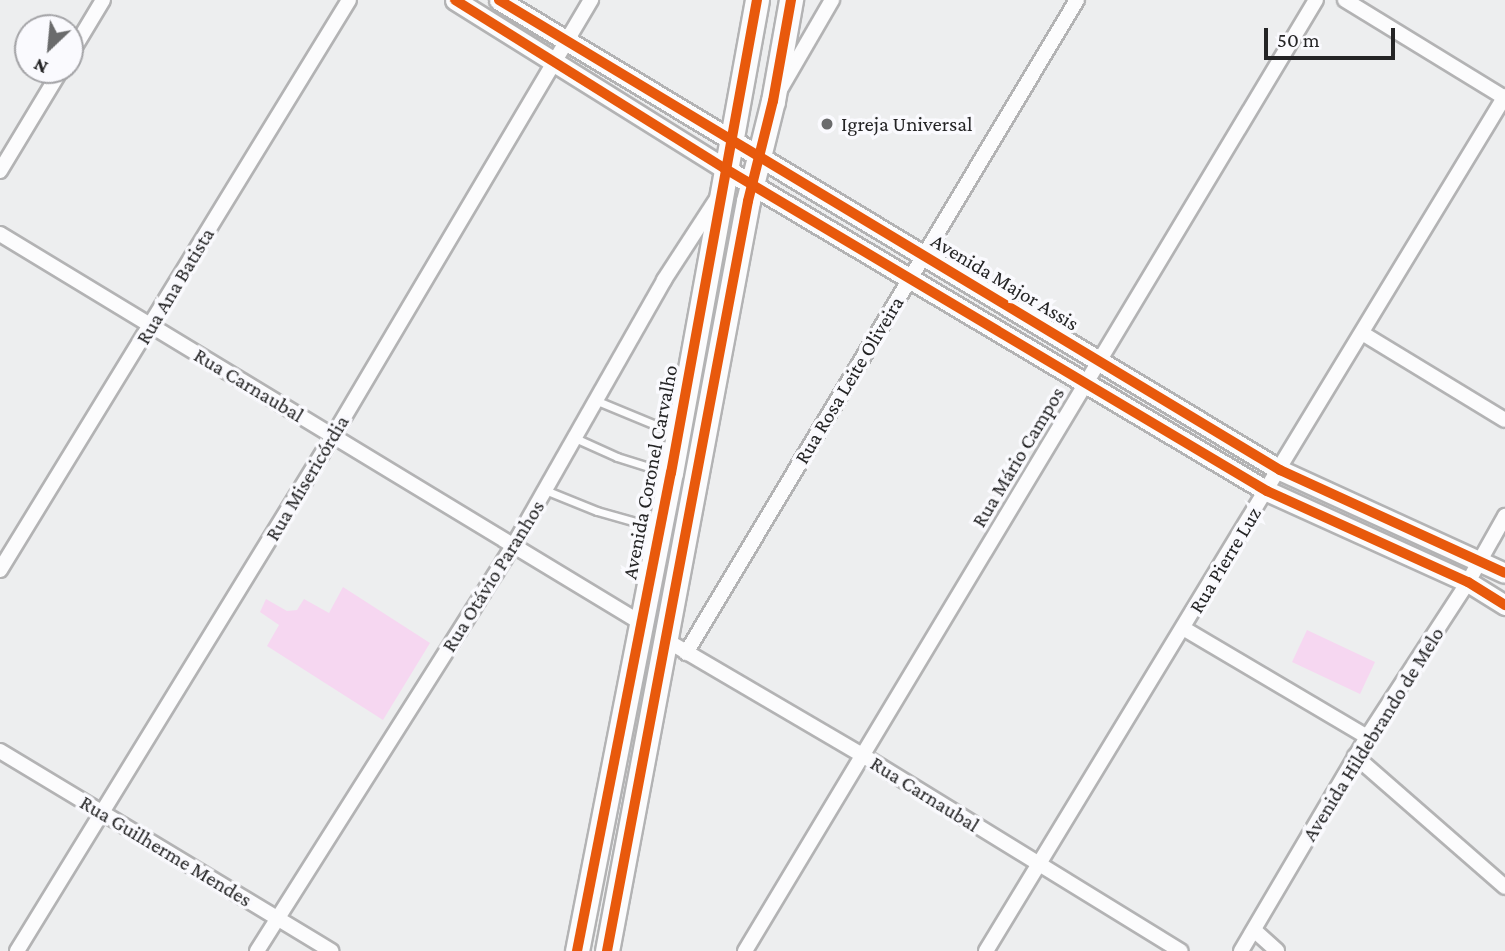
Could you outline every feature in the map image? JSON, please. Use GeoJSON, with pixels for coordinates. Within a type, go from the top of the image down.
{"type":"FeatureCollection","features":[{"type":"Feature","properties":{"kind":"main road","name":"Avenida Coronel Carvalho"},"geometry":{"type":"LineString","coordinates":[[577,951],[670,473],[729,139],[757,0]]}},
{"type":"Feature","properties":{"kind":"main road"},"geometry":{"type":"LineString","coordinates":[[607,951],[752,184],[773,101],[791,0]]}},
{"type":"Feature","properties":{"kind":"street"},"geometry":{"type":"LineString","coordinates":[[84,32],[103,0]]}},
{"type":"Feature","properties":{"kind":"street","name":"Rua Ana Batista"},"geometry":{"type":"LineString","coordinates":[[0,570],[349,0]]}},
{"type":"Feature","properties":{"kind":"street"},"geometry":{"type":"LineString","coordinates":[[455,0],[557,61],[724,168],[1267,491],[1468,582],[1505,605]]}},
{"type":"Feature","properties":{"kind":"street","name":"Avenida Major Assis"},"geometry":{"type":"LineString","coordinates":[[499,0],[1280,470],[1505,572]]}},
{"type":"Feature","properties":{"kind":"street","name":"Rua Misericórdia"},"geometry":{"type":"LineString","coordinates":[[17,951],[104,814],[333,436],[591,0]]}},
{"type":"Feature","properties":{"kind":"street"},"geometry":{"type":"LineString","coordinates":[[773,101],[832,0]]}},
{"type":"Feature","properties":{"kind":"street","name":"Rua Rosa Leite Oliveira"},"geometry":{"type":"LineString","coordinates":[[687,653],[1077,0]]}},
{"type":"Feature","properties":{"kind":"street","name":"Rua Mário Campos"},"geometry":{"type":"LineString","coordinates":[[746,951],[1316,0]]}},
{"type":"Feature","properties":{"kind":"street"},"geometry":{"type":"LineString","coordinates":[[1345,0],[1505,97]]}},
{"type":"Feature","properties":{"kind":"street"},"geometry":{"type":"LineString","coordinates":[[0,171],[53,84]]}},
{"type":"Feature","properties":{"kind":"street","name":"Rua Pierre Luz"},"geometry":{"type":"LineString","coordinates":[[986,951],[1505,97]]}},
{"type":"Feature","properties":{"kind":"street","name":"Rua Otávio Paranhos"},"geometry":{"type":"LineString","coordinates":[[257,951],[512,548],[664,280],[719,196]]}},
{"type":"Feature","properties":{"kind":"street","name":"Rua Carnaubal"},"geometry":{"type":"LineString","coordinates":[[0,234],[512,548],[641,623]]}},
{"type":"Feature","properties":{"kind":"street"},"geometry":{"type":"LineString","coordinates":[[1362,333],[1505,419]]}},
{"type":"Feature","properties":{"kind":"street","name":"Avenida Hildebrando de Melo"},"geometry":{"type":"LineString","coordinates":[[1241,951],[1355,756],[1468,582],[1505,516]]}},
{"type":"Feature","properties":{"kind":"street"},"geometry":{"type":"LineString","coordinates":[[1183,628],[1367,737]]}},
{"type":"Feature","properties":{"kind":"street","name":"Rua Carnaubal"},"geometry":{"type":"LineString","coordinates":[[666,640],[862,755],[1181,951]]}},
{"type":"Feature","properties":{"kind":"street","name":"Rua Guilherme Mendes"},"geometry":{"type":"LineString","coordinates":[[0,751],[331,951]]}},
{"type":"Feature","properties":{"kind":"street"},"geometry":{"type":"LineString","coordinates":[[1355,756],[1505,887]]}},
{"type":"Feature","properties":{"kind":"street"},"geometry":{"type":"LineString","coordinates":[[1254,930],[1277,951]]}},
{"type":"Feature","properties":{"kind":"lane"},"geometry":{"type":"LineString","coordinates":[[595,399],[665,429],[679,425]]}},
{"type":"Feature","properties":{"kind":"lane"},"geometry":{"type":"LineString","coordinates":[[574,438],[617,457],[670,473]]}},
{"type":"Feature","properties":{"kind":"lane"},"geometry":{"type":"LineString","coordinates":[[545,490],[597,511],[659,528]]}},
{"type":"Feature","properties":{"kind":"shaded area"},"geometry":{"type":"Polygon","coordinates":[[[343,587],[430,643],[383,720],[267,646],[279,625],[260,612],[266,599],[287,611],[297,610],[304,599],[329,613],[343,587]]]}},
{"type":"Feature","properties":{"kind":"shaded area"},"geometry":{"type":"Polygon","coordinates":[[[1307,630],[1375,662],[1360,694],[1292,662],[1307,630]]]}},
{"type":"Feature","properties":{"kind":"cycle path"},"geometry":{"type":"LineString","coordinates":[[455,0],[724,168],[1267,491],[1468,582],[1505,605]]}},
{"type":"Feature","properties":{"kind":"cycle path"},"geometry":{"type":"LineString","coordinates":[[499,0],[1280,470],[1505,573]]}},
{"type":"Feature","properties":{"kind":"cycle path"},"geometry":{"type":"LineString","coordinates":[[577,951],[671,473],[757,0]]}},
{"type":"Feature","properties":{"kind":"cycle path"},"geometry":{"type":"LineString","coordinates":[[607,951],[748,201],[773,101],[791,0]]}},
{"type":"Feature","properties":{"kind":"place","name":"Igreja Universal"},"geometry":{"type":"Point","coordinates":[827,124]}}]}
